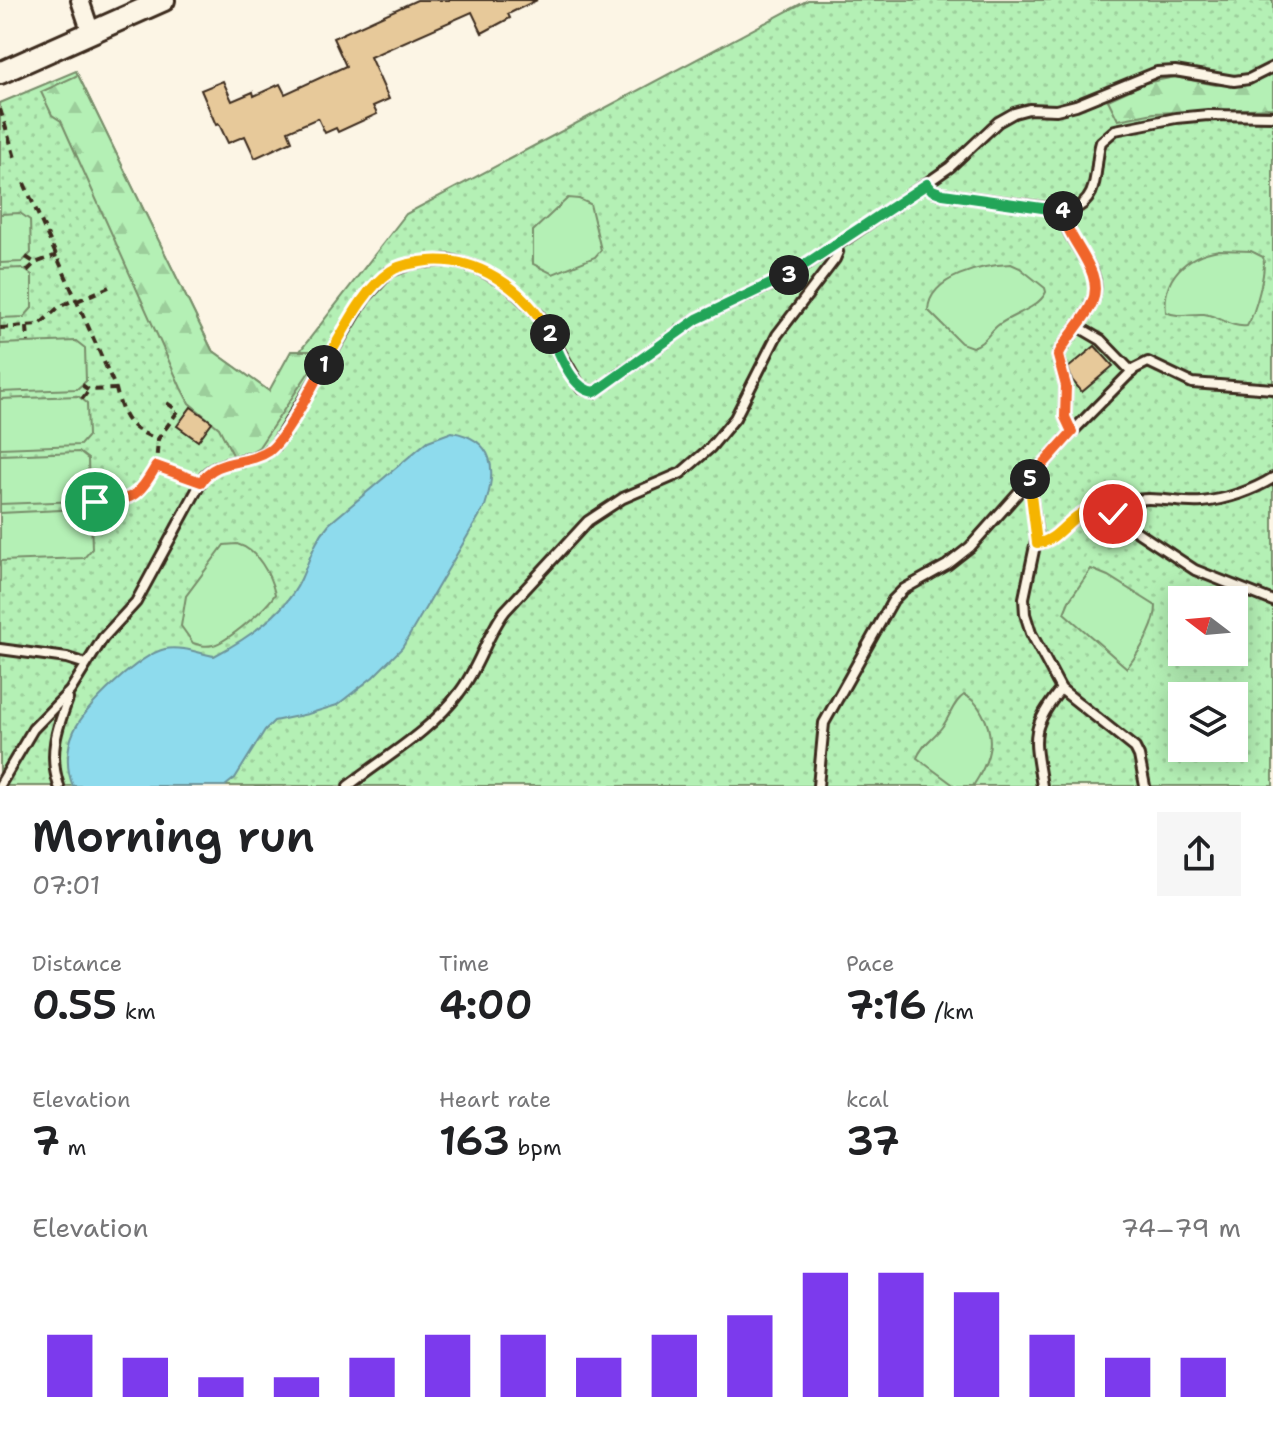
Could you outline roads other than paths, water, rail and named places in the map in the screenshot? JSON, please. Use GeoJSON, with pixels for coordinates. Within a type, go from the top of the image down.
{"type":"FeatureCollection","features":[{"type":"Feature","properties":{"kind":"street"},"geometry":{"type":"LineString","coordinates":[[80,0],[91,33]]}},
{"type":"Feature","properties":{"kind":"street"},"geometry":{"type":"LineString","coordinates":[[0,73],[164,0]]}},
{"type":"Feature","properties":{"kind":"lane"},"geometry":{"type":"LineString","coordinates":[[0,785],[33,729],[66,695],[103,638],[142,593],[161,552],[201,482],[213,469],[265,453],[275,446],[365,298],[382,278],[401,266],[436,259],[450,260],[475,267],[505,283],[539,315],[578,384],[592,393],[615,381],[697,319],[784,278],[836,245],[927,184],[965,155],[998,122],[1014,113],[1076,105],[1157,72],[1175,71],[1234,81],[1249,79],[1273,67]]}},
{"type":"Feature","properties":{"kind":"lane"},"geometry":{"type":"LineString","coordinates":[[927,184],[932,190],[943,194],[1064,211],[1079,208],[1089,198],[1096,177],[1101,142],[1115,130],[1200,115],[1273,116]]}},
{"type":"Feature","properties":{"kind":"lane"},"geometry":{"type":"LineString","coordinates":[[1064,211],[1066,227],[1089,266],[1096,285],[1093,300],[1058,356],[1066,386],[1065,417],[1072,432]]}},
{"type":"Feature","properties":{"kind":"lane"},"geometry":{"type":"LineString","coordinates":[[348,786],[454,701],[470,677],[493,627],[582,526],[615,502],[666,481],[689,467],[719,440],[735,418],[777,335],[835,259],[836,245]]}},
{"type":"Feature","properties":{"kind":"lane"},"geometry":{"type":"LineString","coordinates":[[1077,326],[1101,340],[1132,372]]}},
{"type":"Feature","properties":{"kind":"lane"},"geometry":{"type":"LineString","coordinates":[[818,786],[822,729],[893,600],[904,589],[947,565],[970,547],[1072,432],[1132,372],[1148,362],[1192,383],[1273,389]]}},
{"type":"Feature","properties":{"kind":"lane"},"geometry":{"type":"LineString","coordinates":[[1113,514],[1131,500],[1206,501],[1247,492],[1273,478]]}},
{"type":"Feature","properties":{"kind":"lane"},"geometry":{"type":"LineString","coordinates":[[1026,484],[1031,495],[1037,543],[1025,589],[1025,614],[1038,647],[1061,689],[1135,748],[1145,786]]}},
{"type":"Feature","properties":{"kind":"lane"},"geometry":{"type":"LineString","coordinates":[[1037,543],[1044,543],[1089,510],[1100,509],[1113,514],[1195,570],[1273,601]]}},
{"type":"Feature","properties":{"kind":"lane"},"geometry":{"type":"LineString","coordinates":[[0,649],[67,658],[86,664]]}},
{"type":"Feature","properties":{"kind":"lane"},"geometry":{"type":"LineString","coordinates":[[1042,786],[1035,731],[1041,716],[1061,689]]}},
{"type":"Feature","properties":{"kind":"lane"},"geometry":{"type":"LineString","coordinates":[[59,786],[54,748],[68,699],[66,695]]}},
{"type":"Feature","properties":{"kind":"water"},"geometry":{"type":"Polygon","coordinates":[[[452,432],[466,436],[485,449],[491,480],[485,506],[402,648],[373,677],[337,705],[274,721],[235,778],[225,786],[73,786],[68,759],[71,738],[89,709],[114,683],[141,661],[165,649],[184,649],[214,656],[252,633],[286,603],[329,524],[428,441],[452,432]]]}}]}
